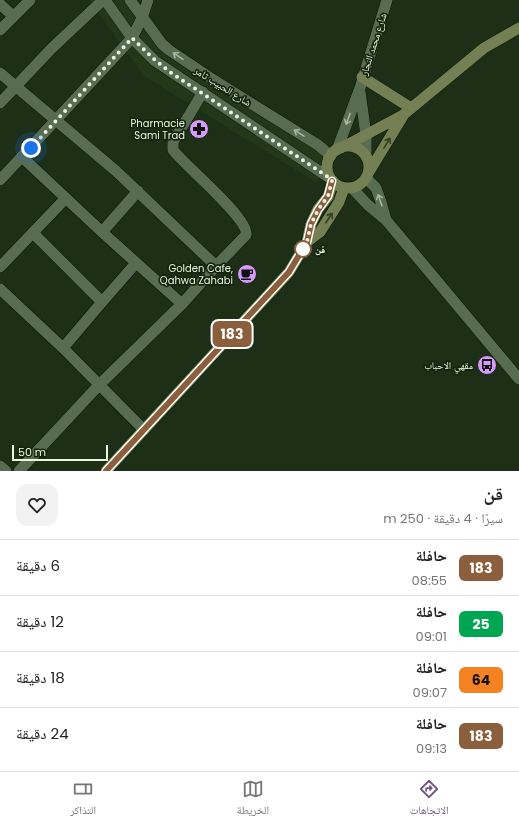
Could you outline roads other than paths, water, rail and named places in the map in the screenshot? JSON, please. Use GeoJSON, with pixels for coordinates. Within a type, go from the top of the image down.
{"type":"FeatureCollection","features":[{"type":"Feature","properties":{"kind":"main road"},"geometry":{"type":"LineString","coordinates":[[106,471],[289,272],[307,242],[311,224],[318,210],[328,196],[332,180],[328,167],[336,151],[366,136],[407,112],[484,48],[519,28]]}},
{"type":"Feature","properties":{"kind":"main road"},"geometry":{"type":"LineString","coordinates":[[361,83],[394,96],[407,112]]}},
{"type":"Feature","properties":{"kind":"main road"},"geometry":{"type":"LineString","coordinates":[[307,242],[320,232],[348,188],[363,182],[407,112]]}},
{"type":"Feature","properties":{"kind":"main road"},"geometry":{"type":"LineString","coordinates":[[336,151],[348,147],[361,151],[366,156],[368,161],[368,175]]}},
{"type":"Feature","properties":{"kind":"main road"},"geometry":{"type":"LineString","coordinates":[[332,180],[338,185],[348,188]]}},
{"type":"Feature","properties":{"kind":"street"},"geometry":{"type":"LineString","coordinates":[[0,30],[30,0]]}},
{"type":"Feature","properties":{"kind":"street"},"geometry":{"type":"LineString","coordinates":[[0,103],[52,48],[104,0]]}},
{"type":"Feature","properties":{"kind":"street","name":"شارع الحبيب ثامر"},"geometry":{"type":"LineString","coordinates":[[104,0],[132,38],[155,60],[332,180]]}},
{"type":"Feature","properties":{"kind":"street","name":"شارع الحبيب ثامر"},"geometry":{"type":"LineString","coordinates":[[130,0],[142,18],[168,50],[212,80],[318,145],[336,151]]}},
{"type":"Feature","properties":{"kind":"street"},"geometry":{"type":"LineString","coordinates":[[0,180],[132,38],[142,18],[148,0]]}},
{"type":"Feature","properties":{"kind":"street","name":"شارع محمد النجار"},"geometry":{"type":"LineString","coordinates":[[336,151],[361,83],[387,0]]}},
{"type":"Feature","properties":{"kind":"street"},"geometry":{"type":"LineString","coordinates":[[0,4],[13,16]]}},
{"type":"Feature","properties":{"kind":"street"},"geometry":{"type":"LineString","coordinates":[[0,73],[116,171],[216,266]]}},
{"type":"Feature","properties":{"kind":"street"},"geometry":{"type":"LineString","coordinates":[[361,83],[362,111],[366,136],[366,156]]}},
{"type":"Feature","properties":{"kind":"street"},"geometry":{"type":"LineString","coordinates":[[19,471],[99,385],[182,304],[216,266],[244,238],[247,230],[237,215],[187,165],[175,152],[172,146],[203,92]]}},
{"type":"Feature","properties":{"kind":"street"},"geometry":{"type":"LineString","coordinates":[[22,157],[182,304]]}},
{"type":"Feature","properties":{"kind":"street"},"geometry":{"type":"LineString","coordinates":[[368,175],[376,188],[386,220]]}},
{"type":"Feature","properties":{"kind":"street"},"geometry":{"type":"LineString","coordinates":[[348,188],[386,220],[519,379]]}},
{"type":"Feature","properties":{"kind":"street"},"geometry":{"type":"LineString","coordinates":[[102,232],[138,191]]}},
{"type":"Feature","properties":{"kind":"street"},"geometry":{"type":"LineString","coordinates":[[0,267],[66,198]]}},
{"type":"Feature","properties":{"kind":"street"},"geometry":{"type":"LineString","coordinates":[[33,233],[102,302]]}},
{"type":"Feature","properties":{"kind":"street"},"geometry":{"type":"LineString","coordinates":[[63,348],[136,263]]}},
{"type":"Feature","properties":{"kind":"street"},"geometry":{"type":"LineString","coordinates":[[0,289],[63,348],[144,430]]}},
{"type":"Feature","properties":{"kind":"street"},"geometry":{"type":"LineString","coordinates":[[0,466],[6,471]]}},
{"type":"Feature","properties":{"kind":"place","name":"Pharmacie Sami Trad"},"geometry":{"type":"Point","coordinates":[199,129]}},
{"type":"Feature","properties":{"kind":"place","name":"قن"},"geometry":{"type":"Point","coordinates":[303,249]}},
{"type":"Feature","properties":{"kind":"place","name":"Golden Cafe, Qahwa Zahabi"},"geometry":{"type":"Point","coordinates":[247,274]}},
{"type":"Feature","properties":{"kind":"place","name":"مقهي الاحباب"},"geometry":{"type":"Point","coordinates":[487,365]}}]}
